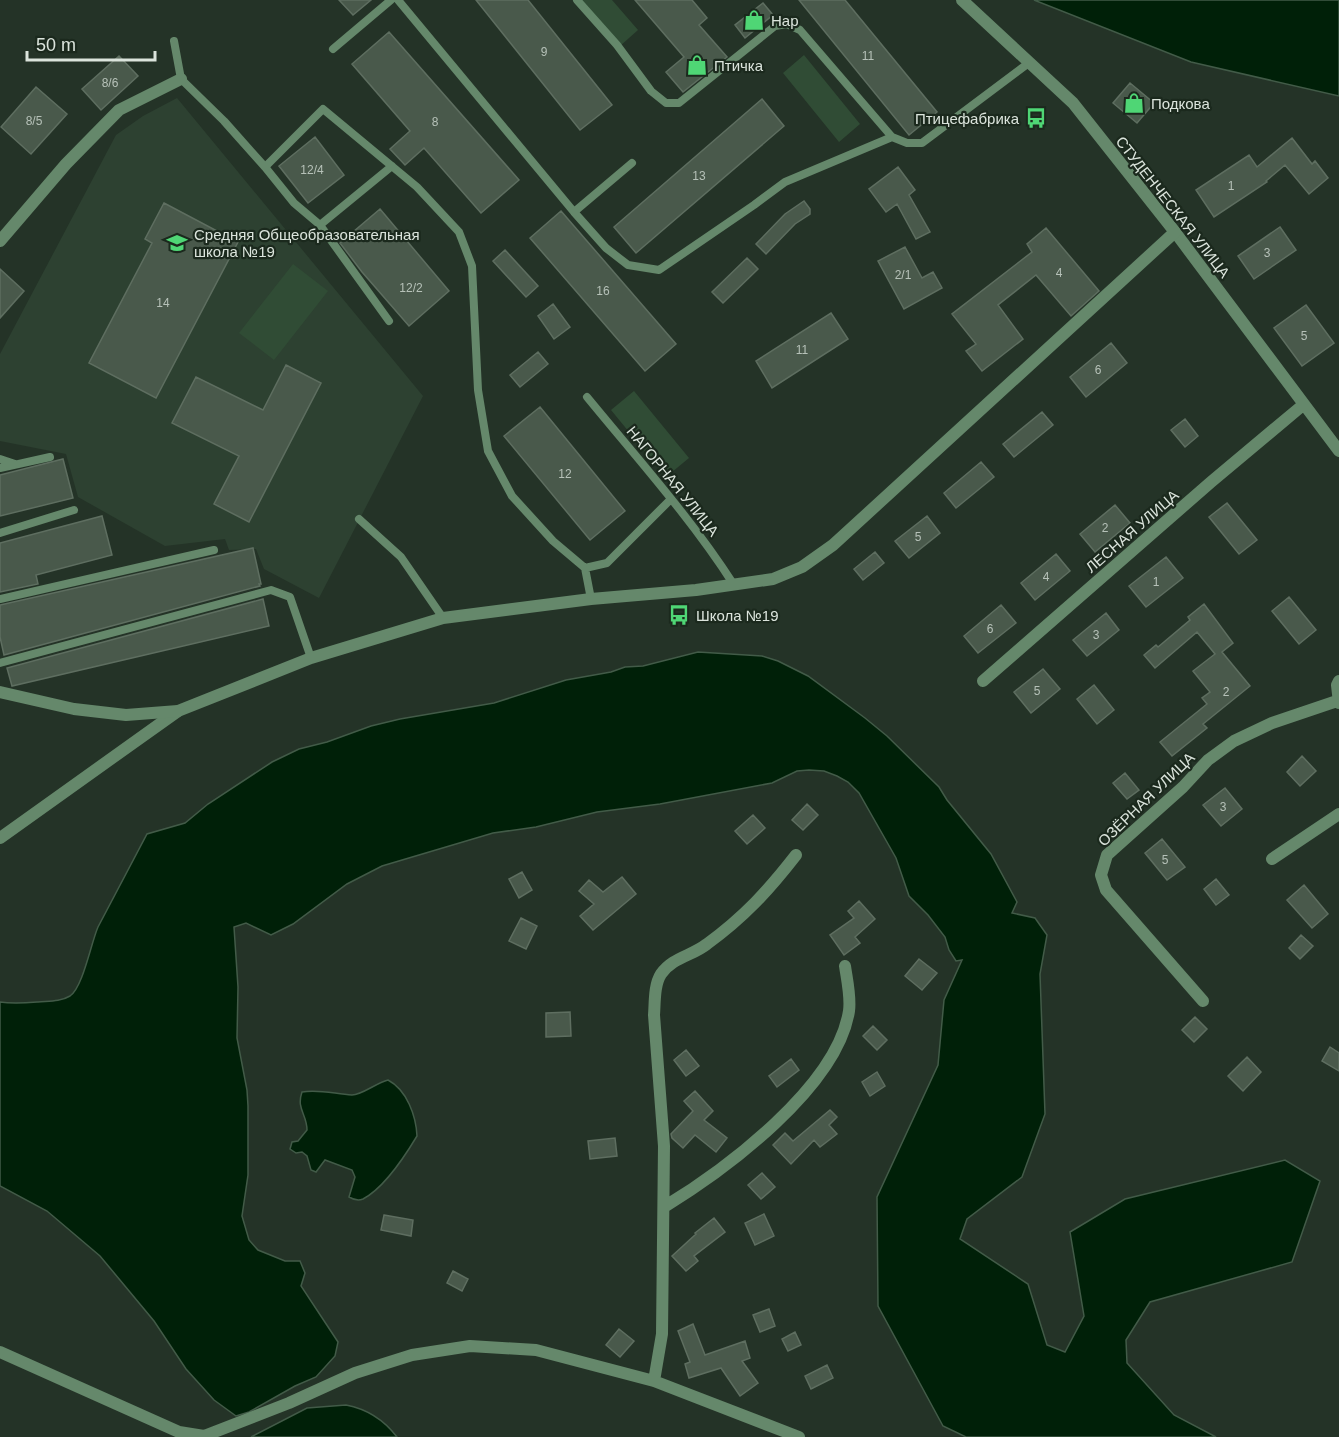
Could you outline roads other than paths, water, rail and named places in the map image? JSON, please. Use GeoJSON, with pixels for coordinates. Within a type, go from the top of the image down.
{"type":"FeatureCollection","features":[{"type":"Feature","properties":{"kind":"street","name":"СТУДЕНЧЕСКАЯ УЛИЦА"},"geometry":{"type":"LineString","coordinates":[[962,0],[1073,103],[1175,232],[1339,452]]}},
{"type":"Feature","properties":{"kind":"street"},"geometry":{"type":"LineString","coordinates":[[0,241],[66,164],[119,110],[181,79]]}},
{"type":"Feature","properties":{"kind":"street"},"geometry":{"type":"LineString","coordinates":[[0,838],[178,711],[311,658],[442,618],[591,599],[734,585],[773,579],[802,567],[834,545],[1175,232]]}},
{"type":"Feature","properties":{"kind":"street","name":"ЛЕСНАЯ УЛИЦА"},"geometry":{"type":"LineString","coordinates":[[983,681],[1303,405]]}},
{"type":"Feature","properties":{"kind":"street"},"geometry":{"type":"LineString","coordinates":[[1338,702],[1337,685],[1339,681]]}},
{"type":"Feature","properties":{"kind":"street"},"geometry":{"type":"LineString","coordinates":[[0,692],[74,709],[116,714],[178,711]]}},
{"type":"Feature","properties":{"kind":"street","name":"ОЗЁРНАЯ УЛИЦА"},"geometry":{"type":"LineString","coordinates":[[1203,1001],[1106,890],[1101,875],[1107,855],[1184,787],[1208,760],[1234,741],[1272,723],[1338,702]]}},
{"type":"Feature","properties":{"kind":"street"},"geometry":{"type":"LineString","coordinates":[[1272,859],[1339,814]]}},
{"type":"Feature","properties":{"kind":"street"},"geometry":{"type":"LineString","coordinates":[[654,1381],[662,1334],[661,1255],[664,1207],[664,1146],[654,1015],[655,995],[660,976],[671,962],[705,946],[749,911],[772,887],[796,855]]}},
{"type":"Feature","properties":{"kind":"street"},"geometry":{"type":"LineString","coordinates":[[664,1207],[703,1183],[787,1114],[829,1060],[842,1033],[849,1010],[845,966]]}},
{"type":"Feature","properties":{"kind":"street"},"geometry":{"type":"LineString","coordinates":[[0,1352],[179,1432],[204,1436],[355,1373],[412,1355],[470,1346],[536,1350],[654,1381],[800,1437]]}},
{"type":"Feature","properties":{"kind":"lane"},"geometry":{"type":"LineString","coordinates":[[333,49],[390,0]]}},
{"type":"Feature","properties":{"kind":"lane"},"geometry":{"type":"LineString","coordinates":[[398,0],[606,249],[628,265],[659,270],[785,182],[892,137]]}},
{"type":"Feature","properties":{"kind":"lane"},"geometry":{"type":"LineString","coordinates":[[577,0],[617,45],[651,91],[666,103],[679,102],[775,26],[787,24],[794,27],[800,30],[892,137],[907,143],[922,143],[1030,62]]}},
{"type":"Feature","properties":{"kind":"lane"},"geometry":{"type":"LineString","coordinates":[[174,40],[181,79],[224,121],[265,166],[294,203],[320,225],[389,321]]}},
{"type":"Feature","properties":{"kind":"lane"},"geometry":{"type":"LineString","coordinates":[[265,166],[323,109],[417,187],[459,232],[472,267],[478,390],[488,451],[512,496],[553,541],[585,568],[591,599]]}},
{"type":"Feature","properties":{"kind":"lane"},"geometry":{"type":"LineString","coordinates":[[574,212],[632,163]]}},
{"type":"Feature","properties":{"kind":"lane"},"geometry":{"type":"LineString","coordinates":[[320,225],[392,166]]}},
{"type":"Feature","properties":{"kind":"lane","name":"НАГОРНАЯ УЛИЦА"},"geometry":{"type":"LineString","coordinates":[[587,398],[671,499],[718,559],[734,585]]}},
{"type":"Feature","properties":{"kind":"lane"},"geometry":{"type":"LineString","coordinates":[[0,468],[50,457]]}},
{"type":"Feature","properties":{"kind":"lane"},"geometry":{"type":"LineString","coordinates":[[0,459],[15,464]]}},
{"type":"Feature","properties":{"kind":"lane"},"geometry":{"type":"LineString","coordinates":[[585,568],[608,563],[671,499]]}},
{"type":"Feature","properties":{"kind":"lane"},"geometry":{"type":"LineString","coordinates":[[0,533],[74,510]]}},
{"type":"Feature","properties":{"kind":"lane"},"geometry":{"type":"LineString","coordinates":[[359,519],[401,557],[442,618]]}},
{"type":"Feature","properties":{"kind":"lane"},"geometry":{"type":"LineString","coordinates":[[0,599],[214,550]]}},
{"type":"Feature","properties":{"kind":"lane"},"geometry":{"type":"LineString","coordinates":[[0,663],[271,590],[290,597],[311,658]]}},
{"type":"Feature","properties":{"kind":"place","name":"Нар"},"geometry":{"type":"Point","coordinates":[754,20]}},
{"type":"Feature","properties":{"kind":"place","name":"Птичка"},"geometry":{"type":"Point","coordinates":[697,65]}},
{"type":"Feature","properties":{"kind":"place","name":"Подкова"},"geometry":{"type":"Point","coordinates":[1134,103]}},
{"type":"Feature","properties":{"kind":"place","name":"Птицефабрика"},"geometry":{"type":"Point","coordinates":[1036,118]}},
{"type":"Feature","properties":{"kind":"place","name":"Средняя Общеобразовательная школа №19"},"geometry":{"type":"Point","coordinates":[177,243]}},
{"type":"Feature","properties":{"kind":"place","name":"Школа №19"},"geometry":{"type":"Point","coordinates":[679,615]}}]}
